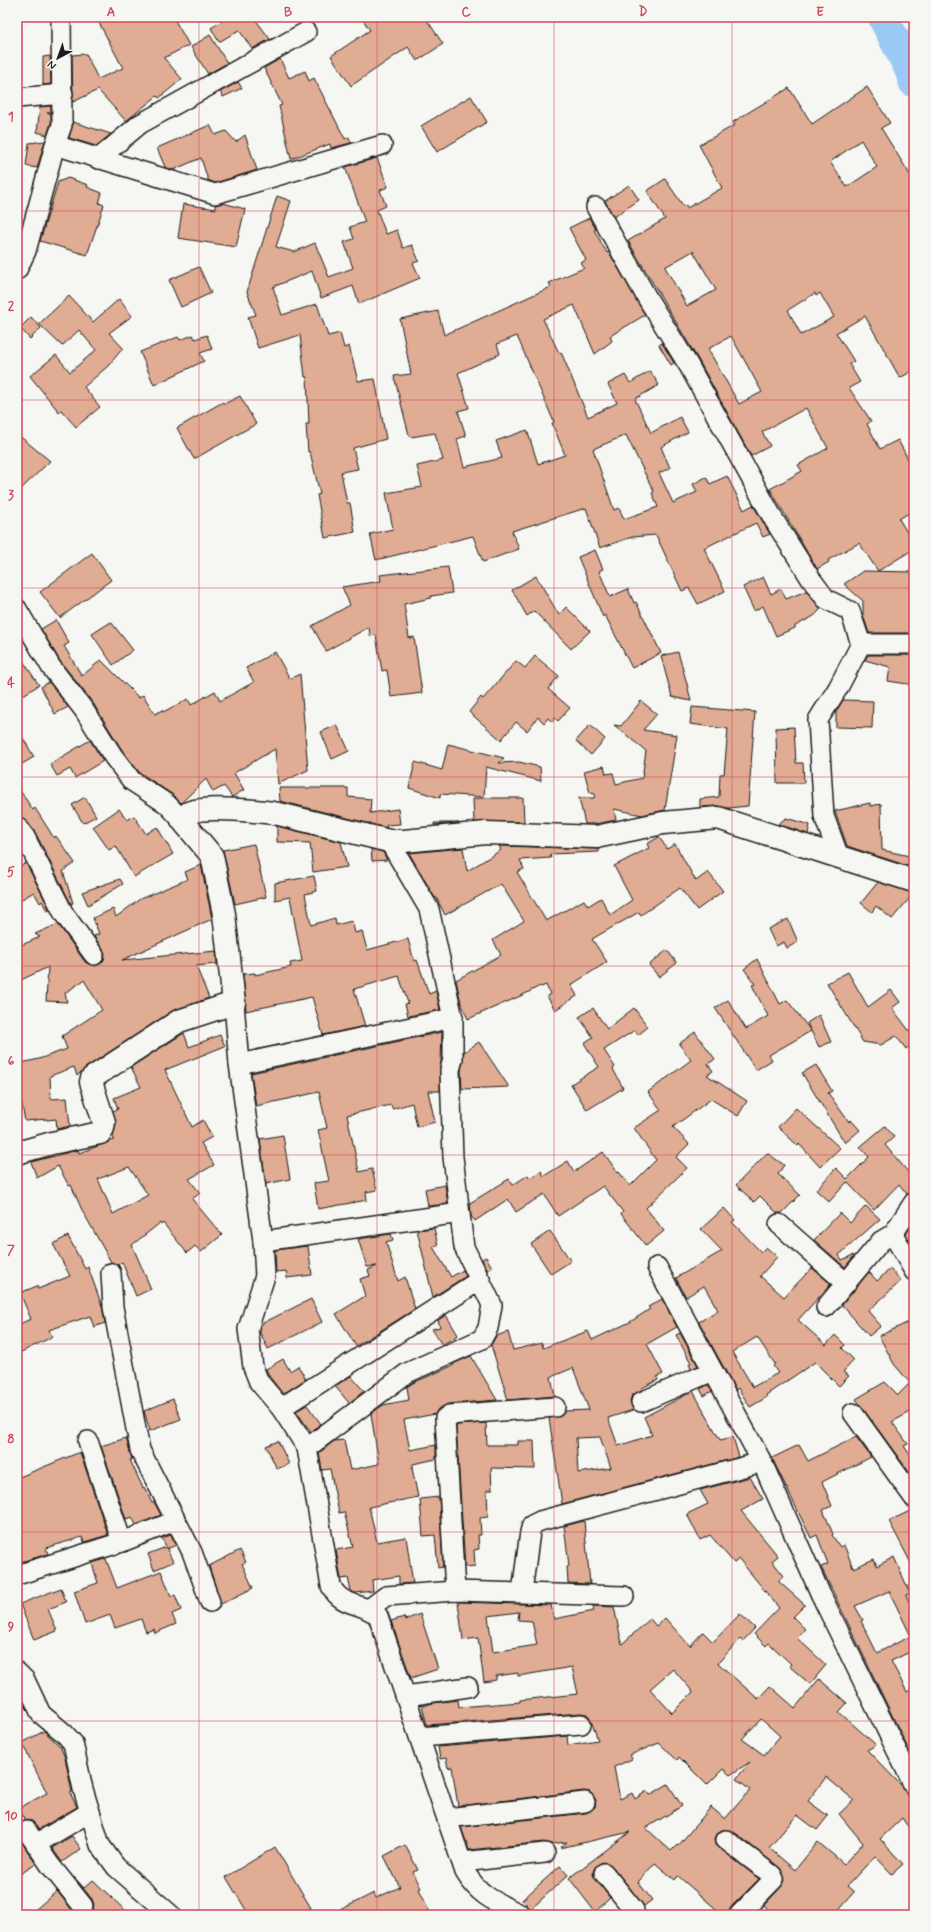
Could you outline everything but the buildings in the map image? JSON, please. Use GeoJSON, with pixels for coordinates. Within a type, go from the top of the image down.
{"type":"FeatureCollection","features":[{"type":"Feature","properties":{"kind":"street"},"geometry":{"type":"LineString","coordinates":[[17,270],[26,251],[55,145],[62,125],[61,17]]}},
{"type":"Feature","properties":{"kind":"street"},"geometry":{"type":"LineString","coordinates":[[98,159],[140,124],[306,32]]}},
{"type":"Feature","properties":{"kind":"street"},"geometry":{"type":"LineString","coordinates":[[17,98],[62,94]]}},
{"type":"Feature","properties":{"kind":"street"},"geometry":{"type":"LineString","coordinates":[[55,145],[215,194],[382,145]]}},
{"type":"Feature","properties":{"kind":"street"},"geometry":{"type":"LineString","coordinates":[[596,208],[646,296],[689,366],[774,520],[811,579],[826,599],[850,611],[861,644],[838,688],[818,720],[824,816],[839,857]]}},
{"type":"Feature","properties":{"kind":"street"},"geometry":{"type":"LineString","coordinates":[[17,609],[51,667],[84,710],[113,756],[132,781],[167,804],[212,856],[224,914],[239,1064],[263,1241],[265,1276],[248,1329],[253,1367],[259,1382],[281,1408],[308,1448],[331,1586],[336,1596],[342,1600],[370,1608],[378,1616],[465,1872],[474,1886],[490,1899],[522,1915]]}},
{"type":"Feature","properties":{"kind":"street"},"geometry":{"type":"LineString","coordinates":[[861,644],[914,644]]}},
{"type":"Feature","properties":{"kind":"street"},"geometry":{"type":"LineString","coordinates":[[182,820],[190,812],[202,810],[262,811],[349,830],[389,841],[404,841],[486,833],[596,837],[663,823],[718,818],[914,881]]}},
{"type":"Feature","properties":{"kind":"street"},"geometry":{"type":"LineString","coordinates":[[17,827],[26,837],[64,914],[94,955]]}},
{"type":"Feature","properties":{"kind":"street"},"geometry":{"type":"LineString","coordinates":[[308,1448],[407,1372],[482,1339],[488,1328],[492,1305],[464,1247],[460,1203],[453,1157],[450,1070],[453,1058],[453,1018],[429,909],[389,841]]}},
{"type":"Feature","properties":{"kind":"street"},"geometry":{"type":"LineString","coordinates":[[17,1154],[52,1143],[100,1133],[104,1128],[104,1122],[90,1082],[92,1078],[179,1021],[234,1003]]}},
{"type":"Feature","properties":{"kind":"street"},"geometry":{"type":"LineString","coordinates":[[239,1064],[453,1018]]}},
{"type":"Feature","properties":{"kind":"street"},"geometry":{"type":"LineString","coordinates":[[826,1307],[881,1241],[893,1234],[914,1202]]}},
{"type":"Feature","properties":{"kind":"street"},"geometry":{"type":"LineString","coordinates":[[263,1241],[460,1213]]}},
{"type":"Feature","properties":{"kind":"street"},"geometry":{"type":"LineString","coordinates":[[779,1224],[846,1283]]}},
{"type":"Feature","properties":{"kind":"street"},"geometry":{"type":"LineString","coordinates":[[893,1234],[914,1271]]}},
{"type":"Feature","properties":{"kind":"street"},"geometry":{"type":"LineString","coordinates":[[657,1267],[762,1462],[821,1595],[914,1786]]}},
{"type":"Feature","properties":{"kind":"street"},"geometry":{"type":"LineString","coordinates":[[111,1273],[113,1307],[140,1450],[192,1552],[210,1602]]}},
{"type":"Feature","properties":{"kind":"street"},"geometry":{"type":"LineString","coordinates":[[281,1408],[480,1280]]}},
{"type":"Feature","properties":{"kind":"street"},"geometry":{"type":"LineString","coordinates":[[641,1402],[713,1370]]}},
{"type":"Feature","properties":{"kind":"street"},"geometry":{"type":"LineString","coordinates":[[455,1591],[445,1418],[449,1415],[555,1407]]}},
{"type":"Feature","properties":{"kind":"street"},"geometry":{"type":"LineString","coordinates":[[853,1413],[914,1498]]}},
{"type":"Feature","properties":{"kind":"street"},"geometry":{"type":"LineString","coordinates":[[88,1441],[122,1542]]}},
{"type":"Feature","properties":{"kind":"street"},"geometry":{"type":"LineString","coordinates":[[522,1592],[532,1525],[540,1521],[762,1462]]}},
{"type":"Feature","properties":{"kind":"street"},"geometry":{"type":"LineString","coordinates":[[17,1575],[122,1542],[175,1521]]}},
{"type":"Feature","properties":{"kind":"street"},"geometry":{"type":"LineString","coordinates":[[370,1608],[386,1596],[455,1591],[624,1596]]}},
{"type":"Feature","properties":{"kind":"street"},"geometry":{"type":"LineString","coordinates":[[17,1672],[25,1680],[41,1714],[64,1733],[73,1743],[90,1812],[100,1845],[116,1867],[171,1915]]}},
{"type":"Feature","properties":{"kind":"street"},"geometry":{"type":"LineString","coordinates":[[406,1696],[468,1687]]}},
{"type":"Feature","properties":{"kind":"street"},"geometry":{"type":"LineString","coordinates":[[420,1738],[581,1724]]}},
{"type":"Feature","properties":{"kind":"street"},"geometry":{"type":"LineString","coordinates":[[447,1818],[584,1802]]}},
{"type":"Feature","properties":{"kind":"street"},"geometry":{"type":"LineString","coordinates":[[83,1906],[50,1865],[32,1838],[90,1812]]}},
{"type":"Feature","properties":{"kind":"street"},"geometry":{"type":"LineString","coordinates":[[726,1840],[772,1875],[774,1879],[740,1915]]}},
{"type":"Feature","properties":{"kind":"street"},"geometry":{"type":"LineString","coordinates":[[462,1862],[545,1853]]}},
{"type":"Feature","properties":{"kind":"street"},"geometry":{"type":"LineString","coordinates":[[604,1873],[634,1910],[634,1915]]}},
{"type":"Feature","properties":{"kind":"waterway"},"geometry":{"type":"LineString","coordinates":[[883,17],[910,70],[914,82]]}}]}
